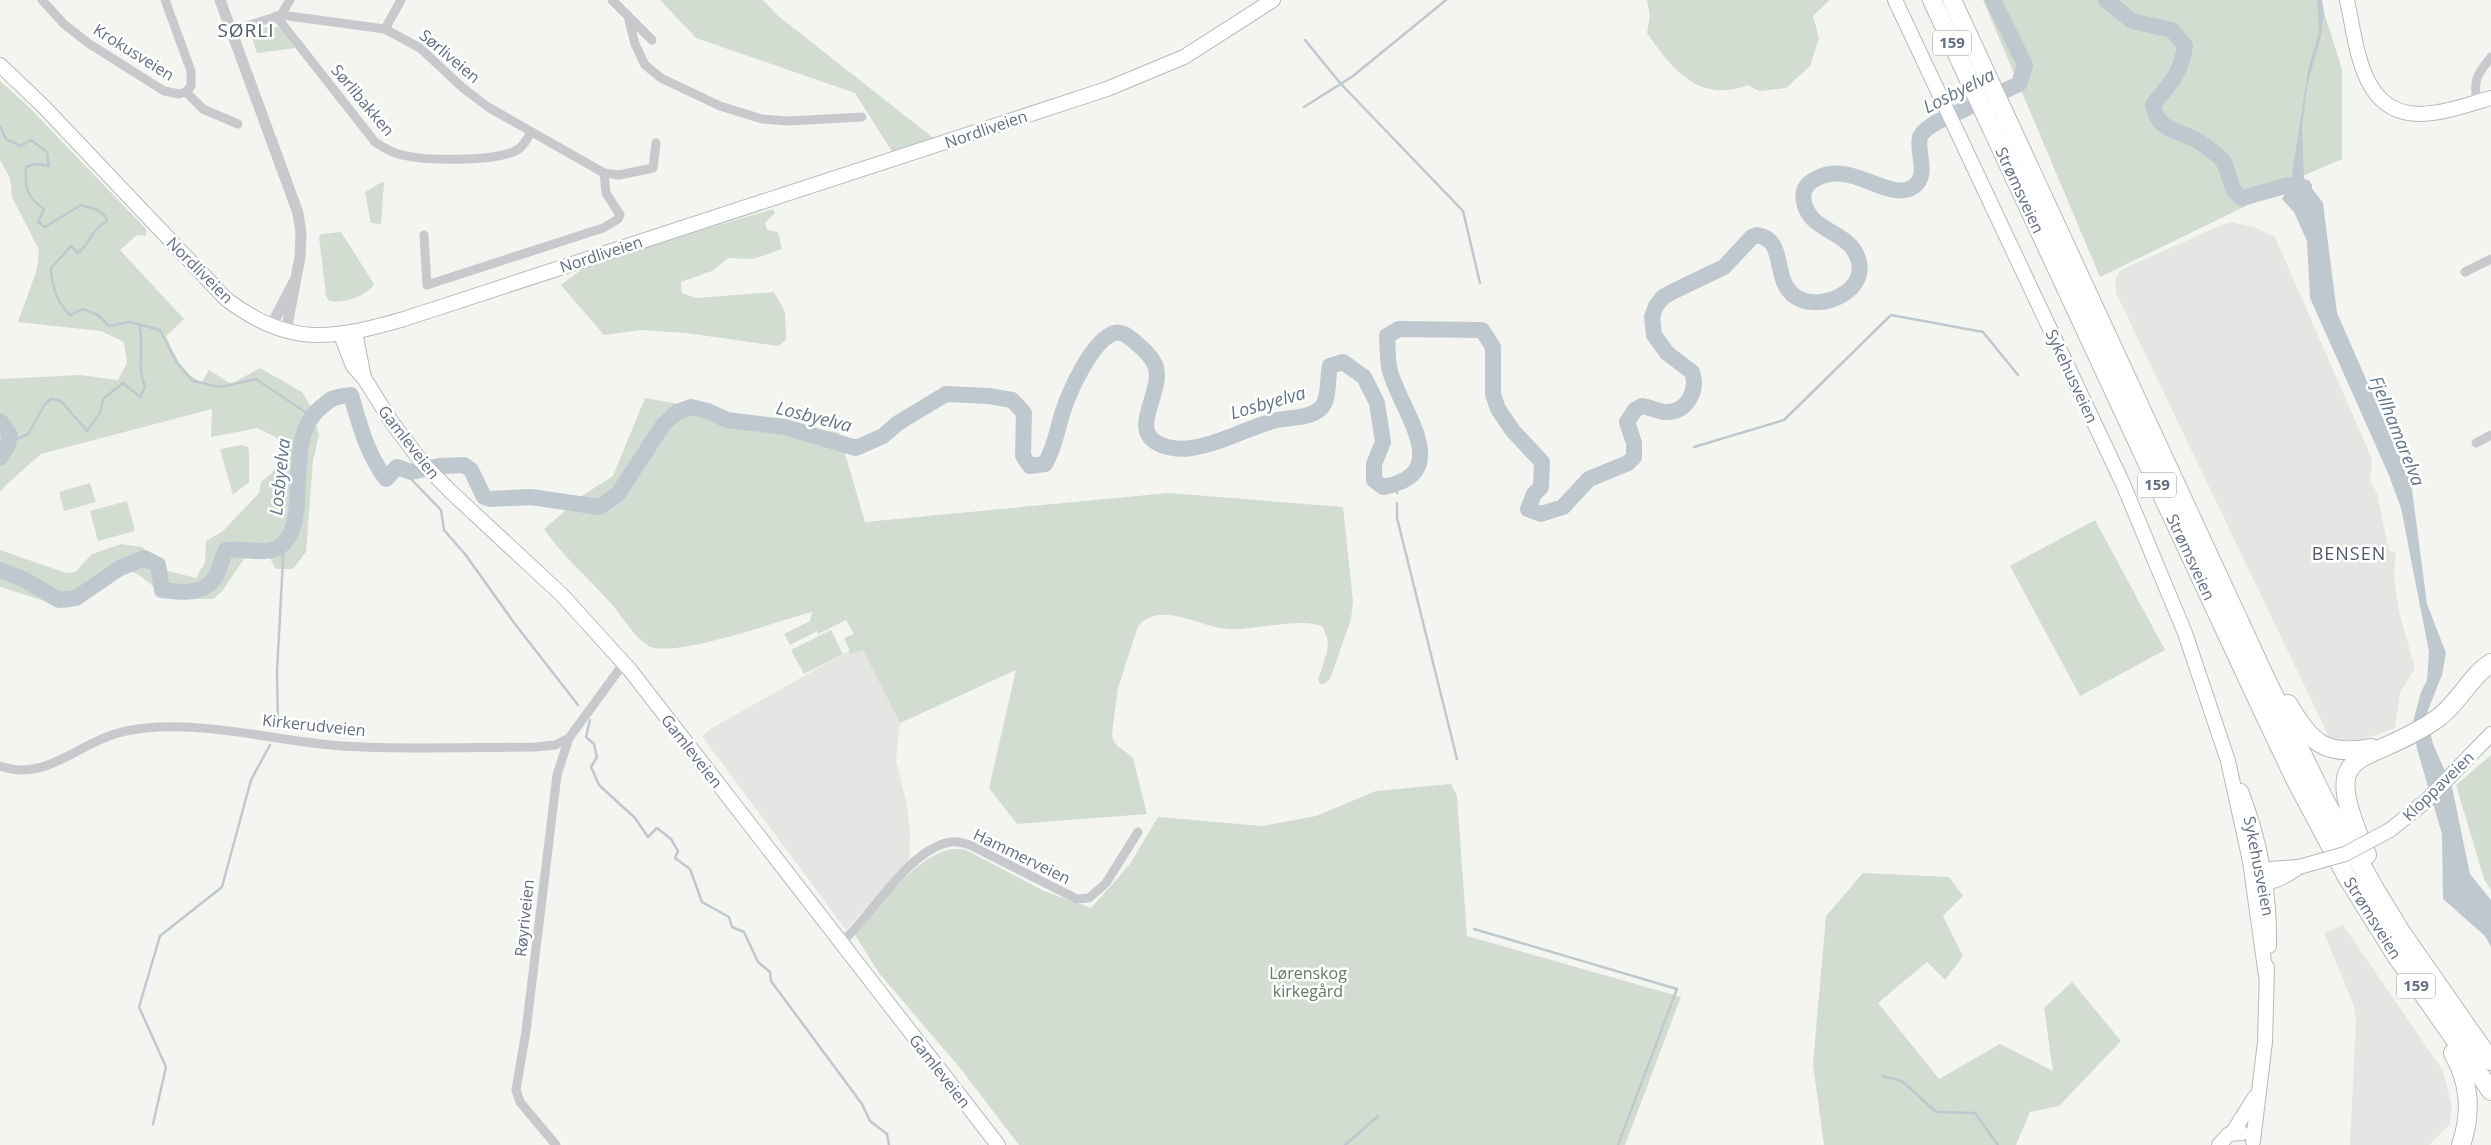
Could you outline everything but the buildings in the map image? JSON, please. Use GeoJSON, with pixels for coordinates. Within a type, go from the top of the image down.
{"type":"FeatureCollection","features":[{"type":"Feature","properties":{"kind":"highway","name":"Strømsveien"},"geometry":{"type":"LineString","coordinates":[[1931,0],[1948,35],[1980,83]]}},
{"type":"Feature","properties":{"kind":"highway","name":"Strømsveien"},"geometry":{"type":"LineString","coordinates":[[1952,0],[1980,83],[2136,400],[2325,801],[2401,932],[2491,1060]]}},
{"type":"Feature","properties":{"kind":"highway","name":"Strømsveien"},"geometry":{"type":"LineString","coordinates":[[1994,112],[2258,701],[2347,878],[2395,954],[2491,1091]]}},
{"type":"Feature","properties":{"kind":"highway"},"geometry":{"type":"LineString","coordinates":[[2136,400],[2277,684],[2306,731],[2323,746],[2337,752],[2383,746]]}},
{"type":"Feature","properties":{"kind":"highway"},"geometry":{"type":"LineString","coordinates":[[2491,662],[2480,672],[2455,704],[2431,722],[2413,733],[2357,759],[2346,774],[2344,791],[2351,819],[2368,858],[2394,906],[2491,1060]]}},
{"type":"Feature","properties":{"kind":"highway"},"geometry":{"type":"LineString","coordinates":[[2347,878],[2393,966],[2445,1040],[2462,1070],[2469,1104],[2461,1145]]}},
{"type":"Feature","properties":{"kind":"main road","name":"Nordliveien"},"geometry":{"type":"LineString","coordinates":[[0,65],[43,106],[217,290],[246,313],[271,326],[286,331],[316,336],[348,334],[404,319],[1130,81],[1184,56],[1273,0]]}},
{"type":"Feature","properties":{"kind":"main road","name":"Sykehusveien"},"geometry":{"type":"LineString","coordinates":[[1895,0],[2151,547],[2186,633],[2228,761],[2249,811],[2260,878],[2266,976],[2265,1042],[2254,1143]]}},
{"type":"Feature","properties":{"kind":"main road"},"geometry":{"type":"LineString","coordinates":[[2346,0],[2360,62],[2369,85],[2388,105],[2412,114],[2441,112],[2491,98]]}},
{"type":"Feature","properties":{"kind":"main road","name":"Gamleveien"},"geometry":{"type":"LineString","coordinates":[[348,334],[364,378],[412,450],[437,479],[551,584],[624,663],[998,1145]]}},
{"type":"Feature","properties":{"kind":"main road","name":"Kloppaveien"},"geometry":{"type":"LineString","coordinates":[[2260,878],[2345,854],[2390,830],[2415,812],[2491,734]]}},
{"type":"Feature","properties":{"kind":"main road","name":"Sykehusveien"},"geometry":{"type":"LineString","coordinates":[[2219,1145],[2225,1136],[2233,1132],[2248,1110],[2259,1088]]}},
{"type":"Feature","properties":{"kind":"main road"},"geometry":{"type":"LineString","coordinates":[[2233,1132],[2247,1134],[2254,1143]]}},
{"type":"Feature","properties":{"kind":"street","name":"Krokusveien"},"geometry":{"type":"LineString","coordinates":[[42,0],[64,24],[88,44],[164,91],[179,94],[186,92],[191,86],[191,71],[165,0]]}},
{"type":"Feature","properties":{"kind":"street"},"geometry":{"type":"LineString","coordinates":[[220,0],[296,204],[302,241],[286,331]]}},
{"type":"Feature","properties":{"kind":"street"},"geometry":{"type":"LineString","coordinates":[[279,16],[290,0]]}},
{"type":"Feature","properties":{"kind":"street"},"geometry":{"type":"LineString","coordinates":[[385,29],[401,0]]}},
{"type":"Feature","properties":{"kind":"street"},"geometry":{"type":"LineString","coordinates":[[612,0],[652,40]]}},
{"type":"Feature","properties":{"kind":"street","name":"Sørliveien"},"geometry":{"type":"LineString","coordinates":[[231,31],[279,16],[385,29],[420,48],[463,88],[488,107],[604,173],[619,175],[654,168],[656,143]]}},
{"type":"Feature","properties":{"kind":"street","name":"Sørlibakken"},"geometry":{"type":"LineString","coordinates":[[279,16],[375,142],[386,150],[415,158],[459,159],[506,154],[517,150],[525,143],[531,132]]}},
{"type":"Feature","properties":{"kind":"street"},"geometry":{"type":"LineString","coordinates":[[628,16],[635,44],[645,65],[662,78],[720,106],[771,120],[789,121],[862,117]]}},
{"type":"Feature","properties":{"kind":"street"},"geometry":{"type":"LineString","coordinates":[[2477,102],[2474,85],[2476,78],[2491,57]]}},
{"type":"Feature","properties":{"kind":"street"},"geometry":{"type":"LineString","coordinates":[[186,92],[203,109],[238,124]]}},
{"type":"Feature","properties":{"kind":"street"},"geometry":{"type":"LineString","coordinates":[[424,235],[427,285],[603,228],[618,219],[620,214],[606,193],[604,173]]}},
{"type":"Feature","properties":{"kind":"street"},"geometry":{"type":"LineString","coordinates":[[2465,272],[2491,259]]}},
{"type":"Feature","properties":{"kind":"street"},"geometry":{"type":"LineString","coordinates":[[271,326],[295,280]]}},
{"type":"Feature","properties":{"kind":"street"},"geometry":{"type":"LineString","coordinates":[[2476,443],[2491,435]]}},
{"type":"Feature","properties":{"kind":"street"},"geometry":{"type":"LineString","coordinates":[[568,738],[624,663]]}},
{"type":"Feature","properties":{"kind":"street","name":"Kirkerudveien"},"geometry":{"type":"LineString","coordinates":[[0,766],[31,771],[49,766],[110,736],[145,728],[207,728],[342,746],[535,747],[555,745],[568,738]]}},
{"type":"Feature","properties":{"kind":"street","name":"Røyriveien"},"geometry":{"type":"LineString","coordinates":[[556,1145],[520,1102],[516,1090],[527,1022],[557,775],[568,738]]}},
{"type":"Feature","properties":{"kind":"street","name":"Hammerveien"},"geometry":{"type":"LineString","coordinates":[[841,944],[917,859],[933,848],[950,842],[970,845],[1077,899],[1089,898],[1106,883],[1138,832]]}},
{"type":"Feature","properties":{"kind":"shaded area"},"geometry":{"type":"Polygon","coordinates":[[[2317,0],[2322,0],[2324,13],[2321,36],[2307,86],[2302,129],[2304,178],[2323,203],[2337,313],[2411,482],[2427,604],[2446,653],[2442,675],[2426,715],[2433,744],[2452,787],[2470,874],[2491,900],[2491,947],[2485,936],[2443,899],[2442,834],[2417,749],[2413,722],[2421,692],[2427,680],[2429,652],[2401,508],[2388,473],[2310,298],[2307,241],[2294,212],[2282,199],[2291,181],[2308,70],[2319,32],[2317,0]]]}},
{"type":"Feature","properties":{"kind":"shaded area"},"geometry":{"type":"Polygon","coordinates":[[[2229,222],[2254,227],[2275,237],[2372,459],[2370,481],[2377,493],[2389,551],[2396,553],[2394,576],[2399,612],[2415,668],[2400,693],[2395,728],[2359,741],[2348,743],[2331,740],[2329,737],[2116,293],[2115,280],[2119,272],[2229,222]]]}},
{"type":"Feature","properties":{"kind":"shaded area"},"geometry":{"type":"Polygon","coordinates":[[[861,644],[900,723],[896,760],[907,805],[910,833],[909,860],[846,930],[702,736],[712,728],[861,644]]]}},
{"type":"Feature","properties":{"kind":"shaded area"},"geometry":{"type":"Polygon","coordinates":[[[2343,925],[2443,1071],[2452,1107],[2450,1124],[2429,1145],[2350,1145],[2356,1021],[2354,1006],[2324,933],[2343,925]]]}},
{"type":"Feature","properties":{"kind":"green space"},"geometry":{"type":"Polygon","coordinates":[[[660,0],[763,0],[777,15],[941,144],[896,158],[855,93],[696,38],[660,0]]]}},
{"type":"Feature","properties":{"kind":"green space"},"geometry":{"type":"Polygon","coordinates":[[[1647,0],[1830,0],[1813,16],[1819,38],[1810,66],[1786,88],[1759,91],[1748,85],[1731,90],[1715,90],[1688,80],[1666,59],[1647,33],[1650,16],[1647,0]]]}},
{"type":"Feature","properties":{"kind":"green space"},"geometry":{"type":"Polygon","coordinates":[[[1983,0],[2320,0],[2342,69],[2342,159],[2291,181],[2289,185],[2100,277],[1983,0]]]}},
{"type":"Feature","properties":{"kind":"green space"},"geometry":{"type":"Polygon","coordinates":[[[266,27],[280,27],[295,48],[257,53],[250,33],[266,27]]]}},
{"type":"Feature","properties":{"kind":"green space"},"geometry":{"type":"Polygon","coordinates":[[[0,81],[28,106],[146,229],[146,236],[137,235],[120,250],[184,319],[166,336],[184,369],[195,379],[202,382],[209,370],[231,384],[260,368],[302,392],[311,407],[319,435],[313,461],[306,552],[293,569],[276,569],[269,557],[255,556],[244,559],[222,591],[213,599],[170,596],[139,575],[125,571],[116,572],[103,579],[81,601],[67,608],[0,587],[0,550],[66,573],[75,572],[92,554],[121,544],[142,547],[168,571],[196,578],[205,562],[206,541],[223,531],[259,493],[261,482],[271,474],[283,456],[277,438],[257,428],[211,437],[212,409],[41,454],[0,492],[0,379],[80,375],[118,380],[127,363],[124,342],[101,331],[18,322],[37,269],[39,250],[12,197],[10,178],[0,160],[0,81]]]}},
{"type":"Feature","properties":{"kind":"green space"},"geometry":{"type":"Polygon","coordinates":[[[382,182],[384,183],[381,224],[371,223],[365,192],[382,182]]]}},
{"type":"Feature","properties":{"kind":"green space"},"geometry":{"type":"Polygon","coordinates":[[[773,209],[775,213],[765,223],[767,230],[778,232],[782,249],[753,259],[728,258],[712,271],[681,282],[682,293],[696,298],[774,292],[785,312],[786,340],[778,346],[686,333],[641,330],[604,335],[561,285],[590,263],[773,209]]]}},
{"type":"Feature","properties":{"kind":"green space"},"geometry":{"type":"Polygon","coordinates":[[[341,232],[374,284],[361,295],[334,302],[329,301],[326,296],[319,237],[321,234],[341,232]]]}},
{"type":"Feature","properties":{"kind":"green space"},"geometry":{"type":"Polygon","coordinates":[[[645,398],[839,433],[865,522],[1169,493],[1343,507],[1353,601],[1351,619],[1330,679],[1324,684],[1320,684],[1318,680],[1327,652],[1328,641],[1323,627],[1314,624],[1291,623],[1228,629],[1169,615],[1158,615],[1148,619],[1138,626],[1118,688],[1112,734],[1117,745],[1133,758],[1147,814],[1017,824],[989,788],[1016,670],[900,723],[863,650],[851,654],[844,638],[854,634],[846,620],[818,634],[817,631],[790,645],[784,634],[810,621],[812,612],[727,637],[678,648],[659,648],[647,645],[558,548],[544,529],[583,495],[613,476],[645,398]]]}},
{"type":"Feature","properties":{"kind":"green space"},"geometry":{"type":"Polygon","coordinates":[[[242,445],[248,447],[249,452],[249,482],[233,495],[220,449],[242,445]]]}},
{"type":"Feature","properties":{"kind":"green space"},"geometry":{"type":"Polygon","coordinates":[[[90,483],[96,502],[64,511],[59,492],[90,483]]]}},
{"type":"Feature","properties":{"kind":"green space"},"geometry":{"type":"Polygon","coordinates":[[[127,501],[135,531],[98,541],[90,511],[127,501]]]}},
{"type":"Feature","properties":{"kind":"green space"},"geometry":{"type":"Polygon","coordinates":[[[2095,520],[2165,650],[2080,696],[2010,566],[2095,520]]]}},
{"type":"Feature","properties":{"kind":"green space"},"geometry":{"type":"Polygon","coordinates":[[[831,630],[843,654],[804,674],[791,650],[831,630]]]}},
{"type":"Feature","properties":{"kind":"green space"},"geometry":{"type":"Polygon","coordinates":[[[2491,755],[2491,890],[2484,879],[2456,785],[2491,755]]]}},
{"type":"Feature","properties":{"kind":"green space","name":"Lørenskog kirkegård"},"geometry":{"type":"Polygon","coordinates":[[[1451,784],[1457,796],[1467,936],[1681,997],[1625,1145],[1019,1145],[960,1068],[879,973],[855,935],[905,878],[921,864],[937,854],[953,849],[968,851],[1044,891],[1091,908],[1130,864],[1158,817],[1262,826],[1316,816],[1376,791],[1451,784]]]}},
{"type":"Feature","properties":{"kind":"green space"},"geometry":{"type":"Polygon","coordinates":[[[1863,873],[1949,877],[1963,896],[1943,916],[1963,956],[1945,980],[1927,962],[1878,1003],[1939,1079],[2000,1044],[2053,1071],[2044,1008],[2072,982],[2121,1041],[2059,1106],[2030,1112],[2016,1145],[1824,1145],[1813,1064],[1826,916],[1863,873]]]}},
{"type":"Feature","properties":{"kind":"waterway"},"geometry":{"type":"LineString","coordinates":[[1304,107],[1353,76],[1446,0]]}},
{"type":"Feature","properties":{"kind":"waterway","name":"Losbyelva"},"geometry":{"type":"LineString","coordinates":[[0,570],[23,579],[59,600],[76,598],[120,568],[144,558],[158,565],[162,590],[190,592],[203,588],[216,576],[226,550],[273,550],[279,547],[289,536],[295,521],[299,461],[302,441],[308,423],[320,408],[330,400],[351,395],[369,450],[386,479],[397,467],[411,472],[439,466],[464,465],[471,470],[484,497],[490,499],[531,497],[599,507],[618,494],[663,425],[677,412],[691,407],[708,411],[727,420],[785,427],[856,448],[883,436],[898,423],[946,394],[989,396],[1012,400],[1024,413],[1023,456],[1030,466],[1045,464],[1054,445],[1063,411],[1076,379],[1098,346],[1114,333],[1125,334],[1132,339],[1148,354],[1154,363],[1157,372],[1156,383],[1147,415],[1146,425],[1148,434],[1154,441],[1177,449],[1202,446],[1277,420],[1310,415],[1320,409],[1325,401],[1330,366],[1343,362],[1364,377],[1377,403],[1383,442],[1374,464],[1374,480],[1383,487],[1405,480],[1416,469],[1420,455],[1418,440],[1412,422],[1390,371],[1387,336],[1399,329],[1482,330],[1493,347],[1493,394],[1498,409],[1513,431],[1542,462],[1541,487],[1534,494],[1528,509],[1541,514],[1563,507],[1589,479],[1628,463],[1634,457],[1634,443],[1627,422],[1635,410],[1642,406],[1665,412],[1675,411],[1681,408],[1690,398],[1694,385],[1692,372],[1667,353],[1654,335],[1652,317],[1656,306],[1663,297],[1724,267],[1752,237],[1757,235],[1767,238],[1773,245],[1784,281],[1788,290],[1796,297],[1806,301],[1818,302],[1842,295],[1851,288],[1857,279],[1860,268],[1857,256],[1849,244],[1810,216],[1804,200],[1805,189],[1812,181],[1826,175],[1840,174],[1853,176],[1891,189],[1903,190],[1913,187],[1921,177],[1919,143],[1920,137],[1925,130],[1937,122],[2019,84],[2025,65],[1993,0]]}},
{"type":"Feature","properties":{"kind":"waterway","name":"Losbyelva"},"geometry":{"type":"LineString","coordinates":[[2106,0],[2132,21],[2172,30],[2185,46],[2177,72],[2153,105],[2156,115],[2167,127],[2198,141],[2219,157],[2226,166],[2232,186],[2237,194],[2242,198],[2289,185],[2304,187]]}},
{"type":"Feature","properties":{"kind":"waterway"},"geometry":{"type":"LineString","coordinates":[[1305,40],[1341,84],[1463,211],[1480,283]]}},
{"type":"Feature","properties":{"kind":"waterway"},"geometry":{"type":"LineString","coordinates":[[0,126],[6,139],[21,146],[31,140],[47,152],[49,166],[35,164],[26,167],[26,181],[30,196],[44,209],[38,222],[45,227],[81,205],[100,212],[107,221],[94,232],[83,249],[78,253],[71,246],[51,268],[52,281],[56,293],[61,304],[70,315],[83,309],[98,315],[109,326],[130,322],[160,330],[177,363],[193,381],[220,387],[256,379],[311,416]]}},
{"type":"Feature","properties":{"kind":"waterway"},"geometry":{"type":"LineString","coordinates":[[1694,447],[1784,420],[1891,315],[1983,332],[2018,375]]}},
{"type":"Feature","properties":{"kind":"waterway"},"geometry":{"type":"LineString","coordinates":[[10,435],[17,439],[28,434],[45,404],[51,399],[61,401],[87,431],[100,413],[103,399],[123,383],[140,397],[145,387],[141,371],[141,332],[139,325]]}},
{"type":"Feature","properties":{"kind":"waterway","name":"Losbyelva"},"geometry":{"type":"LineString","coordinates":[[0,421],[10,435],[7,447],[0,458]]}},
{"type":"Feature","properties":{"kind":"waterway"},"geometry":{"type":"LineString","coordinates":[[411,472],[411,479],[441,510],[444,530],[465,554],[515,624],[578,705]]}},
{"type":"Feature","properties":{"kind":"waterway","name":"Losbyelva"},"geometry":{"type":"LineString","coordinates":[[1397,485],[1397,493]]}},
{"type":"Feature","properties":{"kind":"waterway"},"geometry":{"type":"LineString","coordinates":[[1397,503],[1397,518],[1457,759]]}},
{"type":"Feature","properties":{"kind":"waterway"},"geometry":{"type":"LineString","coordinates":[[278,729],[277,671],[284,542]]}},
{"type":"Feature","properties":{"kind":"waterway"},"geometry":{"type":"LineString","coordinates":[[590,720],[586,737],[594,744],[597,757],[591,767],[599,785],[635,818],[648,837],[657,828],[671,839],[678,851],[675,858],[690,869],[702,902],[729,917],[732,927],[744,932],[758,962],[770,972],[771,981],[862,1104],[870,1121],[887,1134],[889,1145]]}},
{"type":"Feature","properties":{"kind":"waterway"},"geometry":{"type":"LineString","coordinates":[[153,1124],[166,1067],[139,1007],[160,936],[222,887],[251,780],[270,745]]}},
{"type":"Feature","properties":{"kind":"waterway"},"geometry":{"type":"LineString","coordinates":[[1474,929],[1677,989],[1618,1145]]}},
{"type":"Feature","properties":{"kind":"waterway"},"geometry":{"type":"LineString","coordinates":[[1882,1076],[1902,1081],[1936,1112],[1975,1113],[1998,1145]]}},
{"type":"Feature","properties":{"kind":"waterway"},"geometry":{"type":"LineString","coordinates":[[1345,1145],[1378,1116]]}},
{"type":"Feature","properties":{"kind":"district","name":"SØRLI"},"geometry":{"type":"Point","coordinates":[246,30]}},
{"type":"Feature","properties":{"kind":"district","name":"BENSEN"},"geometry":{"type":"Point","coordinates":[2349,554]}},
{"type":"Feature","properties":{"kind":"water label","name":"Fjellhamarelva"},"geometry":{"type":"Point","coordinates":[2397,431]}}]}
